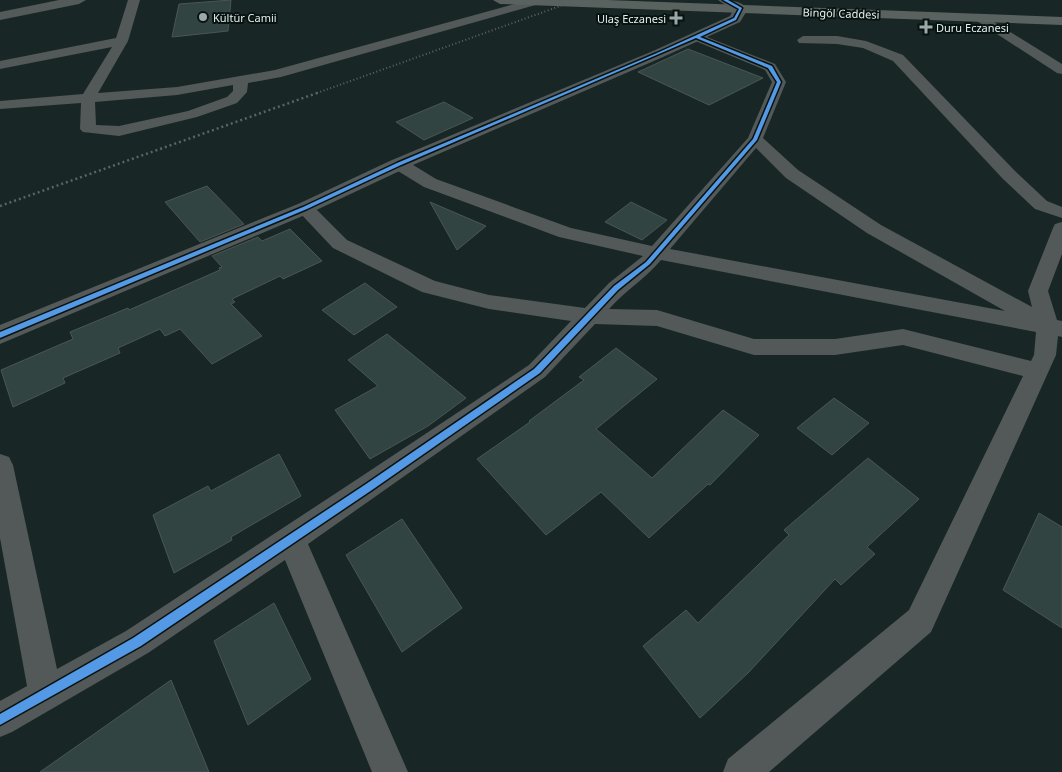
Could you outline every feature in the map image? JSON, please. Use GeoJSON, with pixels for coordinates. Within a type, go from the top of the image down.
{"type":"FeatureCollection","features":[{"type":"Feature","properties":{"kind":"main road","name":"Bingöl Caddesi"},"geometry":{"type":"LineString","coordinates":[[500,0],[733,3],[1062,12]]}},
{"type":"Feature","properties":{"kind":"main road","name":"Bingöl Caddesi"},"geometry":{"type":"LineString","coordinates":[[733,3],[1062,21]]}},
{"type":"Feature","properties":{"kind":"street"},"geometry":{"type":"LineString","coordinates":[[0,16],[79,0]]}},
{"type":"Feature","properties":{"kind":"street"},"geometry":{"type":"LineString","coordinates":[[134,0],[122,41],[88,98],[88,128],[119,131],[192,114],[232,100],[240,92],[241,80]]}},
{"type":"Feature","properties":{"kind":"street"},"geometry":{"type":"LineString","coordinates":[[0,105],[176,91],[276,74],[540,1]]}},
{"type":"Feature","properties":{"kind":"street"},"geometry":{"type":"LineString","coordinates":[[0,335],[305,208],[399,164],[735,19],[733,3]]}},
{"type":"Feature","properties":{"kind":"street"},"geometry":{"type":"LineString","coordinates":[[981,18],[1062,70]]}},
{"type":"Feature","properties":{"kind":"street"},"geometry":{"type":"LineString","coordinates":[[0,720],[137,642],[537,371],[616,288],[648,263],[755,139],[779,82],[770,67],[697,36]]}},
{"type":"Feature","properties":{"kind":"street"},"geometry":{"type":"LineString","coordinates":[[803,40],[837,40],[866,45],[898,58],[1009,175],[1041,205],[1062,213]]}},
{"type":"Feature","properties":{"kind":"street"},"geometry":{"type":"LineString","coordinates":[[0,65],[122,41]]}},
{"type":"Feature","properties":{"kind":"street"},"geometry":{"type":"LineString","coordinates":[[755,139],[792,174],[874,229],[1055,327]]}},
{"type":"Feature","properties":{"kind":"street"},"geometry":{"type":"LineString","coordinates":[[399,164],[430,183],[566,232],[656,253],[1055,327]]}},
{"type":"Feature","properties":{"kind":"street"},"geometry":{"type":"LineString","coordinates":[[305,208],[340,244],[429,287],[489,302],[589,316],[657,318],[754,347],[835,346],[903,337],[1038,371]]}},
{"type":"Feature","properties":{"kind":"street"},"geometry":{"type":"LineString","coordinates":[[741,772],[920,621],[1045,355],[1055,327],[1038,291],[1062,228]]}},
{"type":"Feature","properties":{"kind":"street"},"geometry":{"type":"LineString","coordinates":[[0,465],[45,694]]}},
{"type":"Feature","properties":{"kind":"street"},"geometry":{"type":"LineString","coordinates":[[291,539],[390,772]]}},
{"type":"Feature","properties":{"kind":"building","name":"Kültür Camii"},"geometry":{"type":"Polygon","coordinates":[[[231,0],[228,31],[172,37],[179,4],[231,0]]]}},
{"type":"Feature","properties":{"kind":"building"},"geometry":{"type":"Polygon","coordinates":[[[688,49],[763,78],[709,105],[638,72],[688,49]]]}},
{"type":"Feature","properties":{"kind":"building"},"geometry":{"type":"Polygon","coordinates":[[[444,102],[473,118],[424,140],[396,122],[444,102]]]}},
{"type":"Feature","properties":{"kind":"building"},"geometry":{"type":"Polygon","coordinates":[[[207,186],[244,224],[200,242],[165,202],[207,186]]]}},
{"type":"Feature","properties":{"kind":"building"},"geometry":{"type":"Polygon","coordinates":[[[430,202],[486,226],[457,250],[430,202]]]}},
{"type":"Feature","properties":{"kind":"building"},"geometry":{"type":"Polygon","coordinates":[[[631,202],[667,220],[642,240],[605,222],[631,202]]]}},
{"type":"Feature","properties":{"kind":"building"},"geometry":{"type":"Polygon","coordinates":[[[290,229],[322,261],[283,279],[280,276],[232,299],[235,302],[231,304],[262,336],[212,364],[180,329],[165,336],[160,329],[118,348],[120,353],[63,378],[65,383],[13,407],[1,370],[73,339],[70,332],[128,308],[129,310],[220,270],[219,268],[222,267],[212,256],[258,237],[262,241],[290,229]]]}},
{"type":"Feature","properties":{"kind":"building"},"geometry":{"type":"Polygon","coordinates":[[[365,283],[397,307],[354,335],[322,310],[365,283]]]}},
{"type":"Feature","properties":{"kind":"building"},"geometry":{"type":"Polygon","coordinates":[[[387,334],[466,398],[428,426],[370,459],[335,410],[378,386],[348,360],[387,334]]]}},
{"type":"Feature","properties":{"kind":"building"},"geometry":{"type":"Polygon","coordinates":[[[616,348],[657,379],[596,429],[652,478],[723,410],[759,435],[710,485],[708,484],[649,538],[601,492],[546,535],[477,459],[530,422],[584,380],[579,377],[616,348]]]}},
{"type":"Feature","properties":{"kind":"building"},"geometry":{"type":"Polygon","coordinates":[[[834,398],[869,423],[832,455],[797,428],[834,398]]]}},
{"type":"Feature","properties":{"kind":"building"},"geometry":{"type":"Polygon","coordinates":[[[279,454],[301,496],[231,537],[232,540],[174,573],[153,515],[208,486],[211,491],[279,454]]]}},
{"type":"Feature","properties":{"kind":"building"},"geometry":{"type":"Polygon","coordinates":[[[868,458],[919,499],[867,547],[875,554],[841,585],[835,579],[749,672],[700,718],[643,646],[686,610],[698,623],[789,535],[784,530],[868,458]]]}},
{"type":"Feature","properties":{"kind":"building"},"geometry":{"type":"Polygon","coordinates":[[[1039,513],[1062,527],[1062,628],[1003,590],[1039,513]]]}},
{"type":"Feature","properties":{"kind":"building"},"geometry":{"type":"Polygon","coordinates":[[[402,519],[462,608],[402,652],[346,555],[402,519]]]}},
{"type":"Feature","properties":{"kind":"building"},"geometry":{"type":"Polygon","coordinates":[[[274,603],[311,679],[248,725],[214,641],[274,603]]]}},
{"type":"Feature","properties":{"kind":"building"},"geometry":{"type":"Polygon","coordinates":[[[171,680],[209,772],[40,772],[171,680]]]}},
{"type":"Feature","properties":{"kind":"railway"},"geometry":{"type":"LineString","coordinates":[[317,93],[577,0]]}},
{"type":"Feature","properties":{"kind":"railway"},"geometry":{"type":"LineString","coordinates":[[0,206],[320,92]]}},
{"type":"Feature","properties":{"kind":"cycle path"},"geometry":{"type":"LineString","coordinates":[[0,335],[305,208],[399,164],[658,54],[735,19],[741,9],[725,0]]}},
{"type":"Feature","properties":{"kind":"cycle path"},"geometry":{"type":"LineString","coordinates":[[0,720],[137,642],[369,487],[537,371],[616,288],[648,263],[755,139],[779,82],[770,67],[697,37]]}},
{"type":"Feature","properties":{"kind":"place","name":"Kültür Camii"},"geometry":{"type":"Point","coordinates":[203,17]}},
{"type":"Feature","properties":{"kind":"place","name":"Ulaş Eczanesi"},"geometry":{"type":"Point","coordinates":[676,18]}},
{"type":"Feature","properties":{"kind":"place","name":"Duru Eczanesi"},"geometry":{"type":"Point","coordinates":[926,27]}}]}
